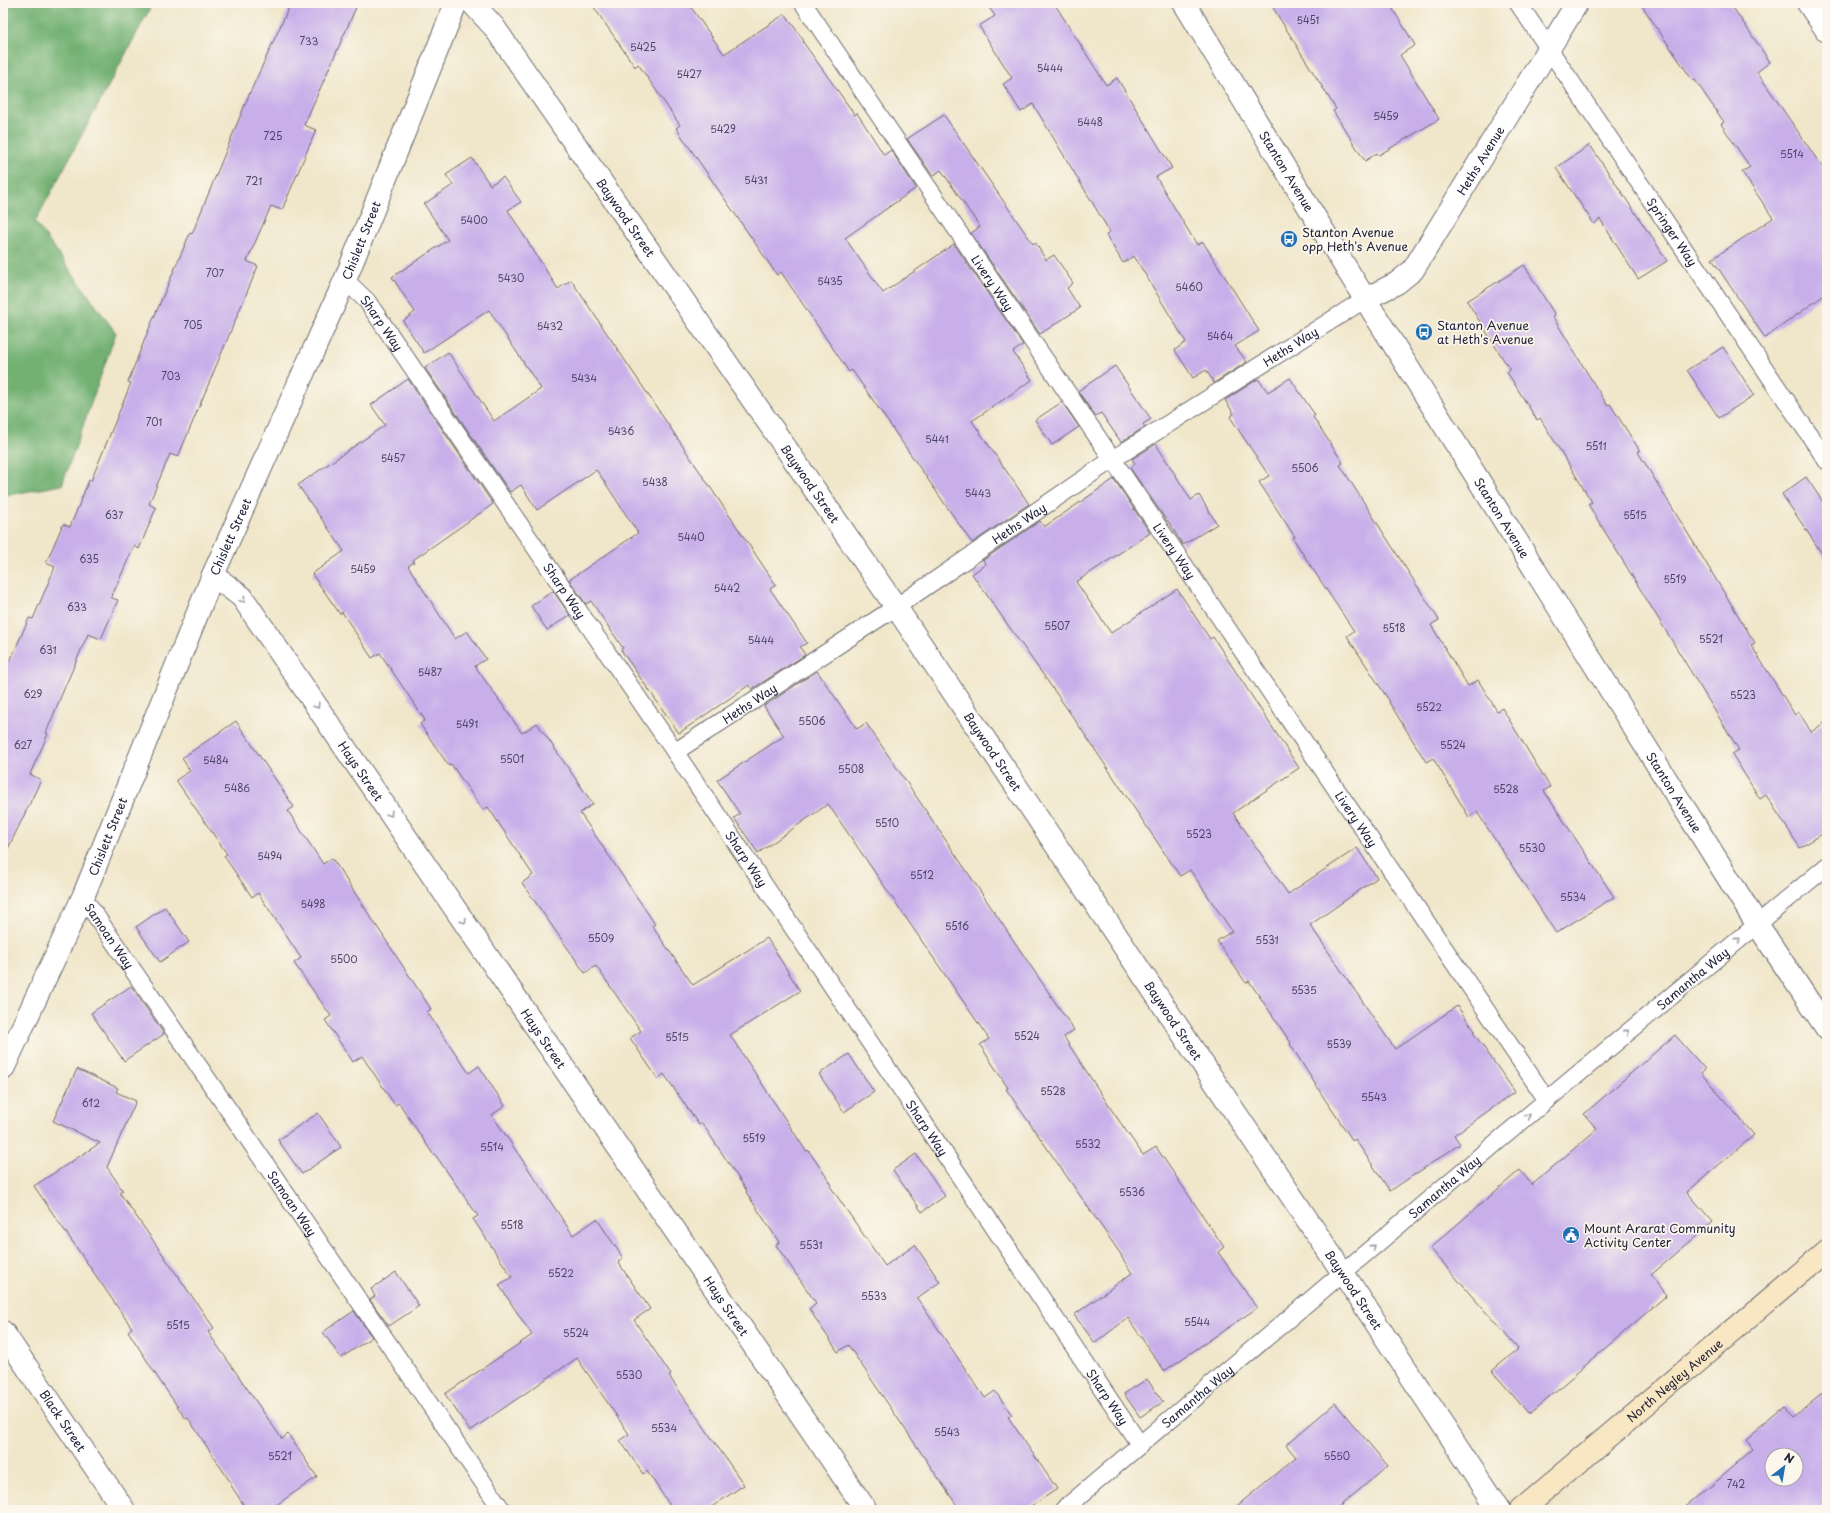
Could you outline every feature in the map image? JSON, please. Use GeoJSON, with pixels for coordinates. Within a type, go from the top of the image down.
{"type":"FeatureCollection","features":[{"type":"Feature","properties":{"kind":"main road","name":"North Negley Avenue"},"geometry":{"type":"LineString","coordinates":[[1521,1510],[1827,1251]]}},
{"type":"Feature","properties":{"kind":"street","name":"Chislett Street"},"geometry":{"type":"LineString","coordinates":[[3,1070],[83,897],[213,574],[345,280],[456,3]]}},
{"type":"Feature","properties":{"kind":"street","name":"Baywood Street"},"geometry":{"type":"LineString","coordinates":[[472,3],[494,27],[896,607],[1343,1273],[1499,1510]]}},
{"type":"Feature","properties":{"kind":"street","name":"Stanton Avenue"},"geometry":{"type":"LineString","coordinates":[[1184,3],[1365,300],[1757,924],[1827,1029]]}},
{"type":"Feature","properties":{"kind":"street","name":"Heths Avenue"},"geometry":{"type":"LineString","coordinates":[[1365,300],[1397,283],[1412,270],[1576,3]]}},
{"type":"Feature","properties":{"kind":"street"},"geometry":{"type":"LineString","coordinates":[[1808,3],[1827,31]]}},
{"type":"Feature","properties":{"kind":"street","name":"Hays Street"},"geometry":{"type":"LineString","coordinates":[[213,574],[242,597],[866,1510]]}},
{"type":"Feature","properties":{"kind":"street","name":"Black Street"},"geometry":{"type":"LineString","coordinates":[[3,1332],[124,1510]]}},
{"type":"Feature","properties":{"kind":"lane","name":"Livery Way"},"geometry":{"type":"LineString","coordinates":[[803,3],[1546,1100]]}},
{"type":"Feature","properties":{"kind":"lane","name":"Springer Way"},"geometry":{"type":"LineString","coordinates":[[1518,3],[1827,461]]}},
{"type":"Feature","properties":{"kind":"lane","name":"Sharp Way"},"geometry":{"type":"LineString","coordinates":[[345,280],[367,301],[675,752],[1140,1445]]}},
{"type":"Feature","properties":{"kind":"lane","name":"Heths Way"},"geometry":{"type":"LineString","coordinates":[[675,752],[896,607],[1113,459],[1365,300]]}},
{"type":"Feature","properties":{"kind":"lane","name":"Samantha Way"},"geometry":{"type":"LineString","coordinates":[[1063,1510],[1546,1100],[1827,866]]}},
{"type":"Feature","properties":{"kind":"lane","name":"Samoan Way"},"geometry":{"type":"LineString","coordinates":[[83,897],[502,1510]]}},
{"type":"Feature","properties":{"kind":"green space"},"geometry":{"type":"Polygon","coordinates":[[[3,3],[153,3],[35,222],[116,333],[62,485],[3,496],[3,3]]]}},
{"type":"Feature","properties":{"kind":"building"},"geometry":{"type":"Polygon","coordinates":[[[291,3],[358,3],[304,125],[316,130],[282,210],[271,206],[247,261],[258,266],[178,457],[170,454],[149,504],[156,508],[139,549],[134,546],[111,598],[118,600],[101,639],[88,634],[64,689],[46,733],[48,734],[30,774],[41,780],[3,859],[3,658],[10,661],[29,618],[33,619],[55,567],[46,563],[63,524],[70,527],[89,480],[91,481],[131,383],[128,382],[146,336],[190,233],[192,234],[248,97],[291,3]]]}},
{"type":"Feature","properties":{"kind":"building"},"geometry":{"type":"Polygon","coordinates":[[[591,3],[688,3],[724,54],[785,14],[855,115],[857,113],[884,155],[891,150],[916,188],[845,238],[883,293],[954,244],[1023,345],[1013,352],[1032,380],[972,421],[1029,504],[972,543],[852,370],[849,372],[781,272],[777,275],[676,128],[680,125],[638,64],[635,67],[591,3]]]}},
{"type":"Feature","properties":{"kind":"building"},"geometry":{"type":"Polygon","coordinates":[[[986,3],[1054,3],[1106,85],[1117,78],[1172,168],[1156,177],[1197,245],[1203,242],[1259,331],[1235,346],[1247,362],[1214,383],[1206,370],[1193,378],[1175,350],[1186,342],[1134,256],[1123,263],[1106,235],[1110,232],[1033,104],[1021,112],[1003,84],[1012,78],[979,26],[995,16],[986,3]]]}},
{"type":"Feature","properties":{"kind":"building"},"geometry":{"type":"Polygon","coordinates":[[[1270,3],[1389,3],[1415,45],[1400,55],[1439,119],[1379,155],[1377,153],[1365,161],[1333,111],[1336,109],[1270,3]]]}},
{"type":"Feature","properties":{"kind":"building"},"geometry":{"type":"Polygon","coordinates":[[[1640,3],[1730,3],[1770,62],[1757,72],[1827,174],[1827,293],[1765,338],[1712,259],[1773,218],[1742,172],[1750,167],[1721,124],[1724,122],[1695,80],[1693,81],[1640,3]]]}},
{"type":"Feature","properties":{"kind":"building"},"geometry":{"type":"Polygon","coordinates":[[[944,115],[1033,244],[1035,242],[1046,260],[1054,255],[1073,283],[1067,288],[1080,308],[1040,334],[971,233],[980,227],[941,170],[933,176],[907,139],[944,115]]]}},
{"type":"Feature","properties":{"kind":"building"},"geometry":{"type":"Polygon","coordinates":[[[1590,145],[1667,261],[1638,279],[1600,219],[1594,224],[1556,168],[1590,145]]]}},
{"type":"Feature","properties":{"kind":"building"},"geometry":{"type":"Polygon","coordinates":[[[472,158],[490,185],[503,177],[521,202],[508,210],[558,289],[571,280],[776,585],[770,589],[807,643],[800,647],[805,655],[752,689],[749,685],[679,733],[621,650],[623,648],[591,601],[586,604],[569,580],[638,533],[600,475],[596,470],[537,510],[521,485],[510,492],[425,368],[448,352],[494,421],[541,389],[489,310],[424,353],[403,321],[415,312],[392,277],[448,240],[424,204],[453,185],[446,175],[472,158]]]}},
{"type":"Feature","properties":{"kind":"building"},"geometry":{"type":"Polygon","coordinates":[[[1524,265],[1555,315],[1553,317],[1607,405],[1610,404],[1640,451],[1638,452],[1755,643],[1751,645],[1795,715],[1799,712],[1811,732],[1827,721],[1827,831],[1800,848],[1766,795],[1760,799],[1732,754],[1739,750],[1588,504],[1592,502],[1540,418],[1537,420],[1507,372],[1510,370],[1467,301],[1524,265]]]}},
{"type":"Feature","properties":{"kind":"building"},"geometry":{"type":"Polygon","coordinates":[[[1723,347],[1754,395],[1719,418],[1687,370],[1723,347]]]}},
{"type":"Feature","properties":{"kind":"building"},"geometry":{"type":"Polygon","coordinates":[[[1115,366],[1151,419],[1143,424],[1145,427],[1121,442],[1101,413],[1095,416],[1078,391],[1115,366]]]}},
{"type":"Feature","properties":{"kind":"building"},"geometry":{"type":"Polygon","coordinates":[[[1290,378],[1315,415],[1313,417],[1343,463],[1340,465],[1439,620],[1431,625],[1468,686],[1478,680],[1497,711],[1502,708],[1550,787],[1544,791],[1614,897],[1556,933],[1477,812],[1469,817],[1433,758],[1426,762],[1390,702],[1347,636],[1354,631],[1310,565],[1293,538],[1295,537],[1259,482],[1269,476],[1230,417],[1234,414],[1225,400],[1258,379],[1268,392],[1290,378]]]}},
{"type":"Feature","properties":{"kind":"building"},"geometry":{"type":"Polygon","coordinates":[[[408,379],[493,504],[413,560],[414,562],[408,566],[455,639],[467,631],[486,659],[475,666],[522,733],[537,723],[593,804],[580,813],[655,924],[652,926],[693,985],[767,938],[800,991],[730,1035],[806,1151],[808,1150],[832,1185],[830,1186],[885,1266],[915,1245],[940,1282],[917,1298],[985,1398],[995,1391],[1012,1415],[1008,1417],[1057,1489],[1026,1510],[960,1510],[848,1345],[838,1352],[809,1309],[816,1303],[776,1245],[779,1242],[702,1123],[699,1125],[664,1074],[658,1079],[630,1038],[641,1031],[596,966],[585,973],[522,883],[533,875],[488,807],[483,810],[451,764],[449,766],[420,724],[425,720],[380,653],[372,658],[342,612],[340,614],[312,574],[344,551],[298,485],[385,425],[371,405],[408,379]]]}},
{"type":"Feature","properties":{"kind":"building"},"geometry":{"type":"Polygon","coordinates":[[[1062,402],[1079,427],[1052,445],[1035,420],[1062,402]]]}},
{"type":"Feature","properties":{"kind":"building"},"geometry":{"type":"Polygon","coordinates":[[[1156,444],[1191,500],[1199,495],[1217,524],[1183,545],[1168,521],[1130,468],[1135,464],[1132,459],[1156,444]]]}},
{"type":"Feature","properties":{"kind":"building"},"geometry":{"type":"Polygon","coordinates":[[[1806,477],[1827,508],[1827,561],[1782,494],[1806,477]]]}},
{"type":"Feature","properties":{"kind":"building"},"geometry":{"type":"Polygon","coordinates":[[[1114,479],[1150,533],[1076,582],[1111,633],[1177,589],[1210,639],[1213,637],[1299,768],[1233,813],[1288,894],[1357,848],[1377,878],[1310,925],[1395,1049],[1457,1006],[1475,1031],[1473,1032],[1515,1092],[1454,1135],[1460,1144],[1390,1191],[1355,1139],[1353,1141],[1324,1098],[1290,1044],[1291,1043],[1249,981],[1246,983],[1217,941],[1232,931],[1190,870],[1180,876],[1075,720],[972,574],[986,564],[983,560],[1040,521],[1044,527],[1114,479]]]}},
{"type":"Feature","properties":{"kind":"building"},"geometry":{"type":"Polygon","coordinates":[[[553,591],[570,615],[547,630],[531,606],[553,591]]]}},
{"type":"Feature","properties":{"kind":"building"},"geometry":{"type":"Polygon","coordinates":[[[817,671],[857,729],[866,723],[1074,1030],[1064,1037],[1113,1112],[1143,1155],[1156,1147],[1224,1247],[1218,1252],[1257,1308],[1164,1371],[1128,1318],[1095,1343],[1074,1315],[1132,1273],[1122,1256],[1006,1089],[1008,1088],[980,1045],[989,1039],[828,804],[758,853],[734,818],[740,814],[717,780],[784,736],[764,706],[817,671]]]}},
{"type":"Feature","properties":{"kind":"building"},"geometry":{"type":"Polygon","coordinates":[[[236,721],[294,807],[288,811],[323,864],[332,858],[431,1009],[427,1012],[469,1073],[479,1066],[505,1106],[492,1115],[573,1235],[597,1219],[623,1258],[618,1262],[650,1309],[634,1320],[671,1375],[669,1376],[744,1485],[707,1510],[673,1510],[647,1471],[643,1474],[620,1440],[629,1434],[577,1358],[470,1431],[445,1394],[532,1335],[499,1285],[512,1277],[473,1219],[478,1216],[434,1153],[433,1154],[399,1103],[395,1105],[362,1056],[353,1062],[325,1020],[331,1016],[294,963],[301,958],[258,893],[252,897],[224,856],[227,854],[176,780],[190,771],[182,758],[236,721]]]}},
{"type":"Feature","properties":{"kind":"building"},"geometry":{"type":"Polygon","coordinates":[[[165,907],[189,942],[160,962],[136,927],[165,907]]]}},
{"type":"Feature","properties":{"kind":"building"},"geometry":{"type":"Polygon","coordinates":[[[131,986],[164,1034],[124,1061],[91,1013],[131,986]]]}},
{"type":"Feature","properties":{"kind":"building","name":"Mount Ararat Community Activity Center"},"geometry":{"type":"Polygon","coordinates":[[[1675,1035],[1705,1069],[1701,1073],[1754,1135],[1687,1192],[1713,1222],[1651,1275],[1667,1295],[1529,1414],[1492,1371],[1518,1349],[1430,1248],[1520,1170],[1532,1185],[1597,1129],[1584,1114],[1675,1035]]]}},
{"type":"Feature","properties":{"kind":"building"},"geometry":{"type":"Polygon","coordinates":[[[849,1054],[874,1092],[844,1112],[819,1074],[849,1054]]]}},
{"type":"Feature","properties":{"kind":"building"},"geometry":{"type":"Polygon","coordinates":[[[77,1069],[118,1088],[116,1092],[136,1101],[107,1167],[123,1191],[120,1193],[214,1328],[208,1332],[282,1439],[288,1434],[317,1477],[269,1510],[247,1510],[188,1418],[186,1419],[128,1331],[132,1328],[34,1186],[100,1143],[53,1121],[77,1069]]]}},
{"type":"Feature","properties":{"kind":"building"},"geometry":{"type":"Polygon","coordinates":[[[318,1113],[341,1147],[302,1174],[278,1140],[318,1113]]]}},
{"type":"Feature","properties":{"kind":"building"},"geometry":{"type":"Polygon","coordinates":[[[916,1154],[945,1196],[922,1212],[893,1170],[916,1154]]]}},
{"type":"Feature","properties":{"kind":"building"},"geometry":{"type":"Polygon","coordinates":[[[396,1272],[419,1306],[389,1326],[370,1300],[375,1296],[371,1289],[396,1272]]]}},
{"type":"Feature","properties":{"kind":"building"},"geometry":{"type":"Polygon","coordinates":[[[354,1311],[372,1337],[341,1358],[323,1332],[354,1311]]]}},
{"type":"Feature","properties":{"kind":"building"},"geometry":{"type":"Polygon","coordinates":[[[1147,1379],[1163,1402],[1140,1417],[1124,1394],[1147,1379]]]}},
{"type":"Feature","properties":{"kind":"building"},"geometry":{"type":"Polygon","coordinates":[[[1827,1389],[1827,1510],[1683,1510],[1752,1451],[1744,1441],[1786,1406],[1795,1415],[1827,1389]]]}},
{"type":"Feature","properties":{"kind":"building"},"geometry":{"type":"Polygon","coordinates":[[[1335,1403],[1388,1466],[1335,1510],[1232,1510],[1296,1457],[1286,1445],[1335,1403]]]}},
{"type":"Feature","properties":{"kind":"place","name":"Stanton Avenue opp Heth's Avenue"},"geometry":{"type":"Point","coordinates":[1289,239]}},
{"type":"Feature","properties":{"kind":"place","name":"Stanton Avenue at Heth's Avenue"},"geometry":{"type":"Point","coordinates":[1424,332]}},
{"type":"Feature","properties":{"kind":"place","name":"Mount Ararat Community Activity Center"},"geometry":{"type":"Point","coordinates":[1571,1235]}}]}
